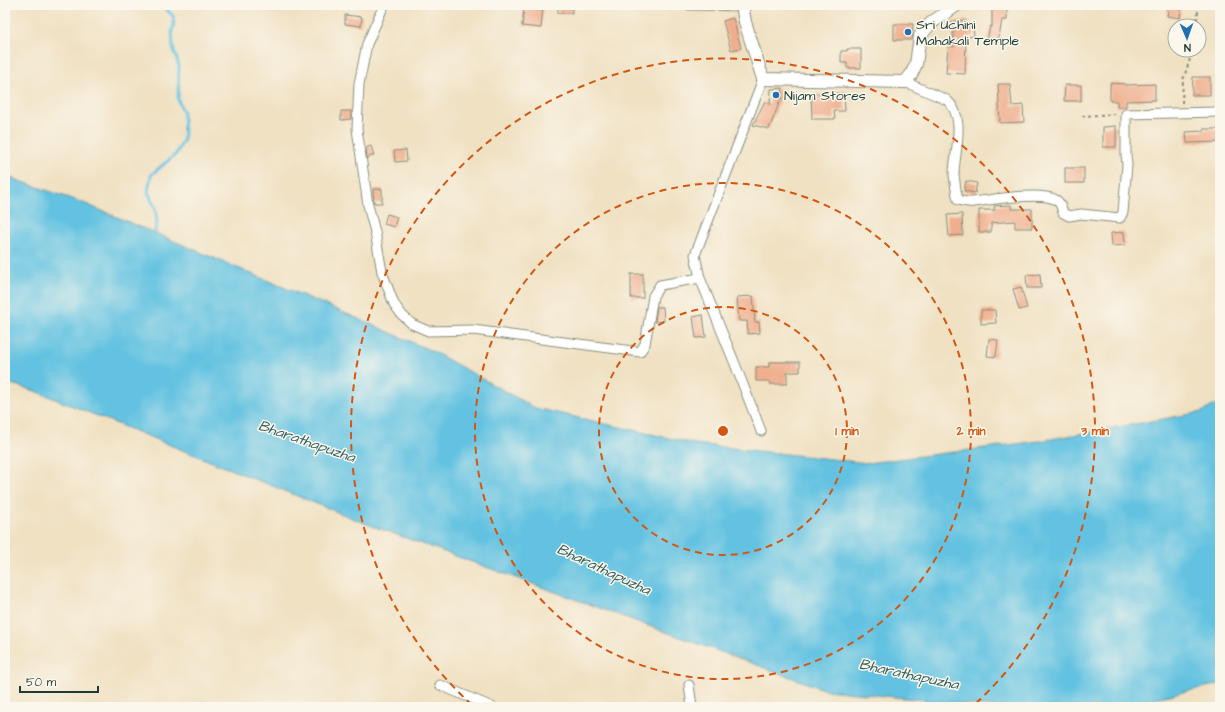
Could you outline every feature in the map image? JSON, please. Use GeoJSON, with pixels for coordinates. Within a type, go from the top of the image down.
{"type":"FeatureCollection","features":[{"type":"Feature","properties":{"kind":"street"},"geometry":{"type":"LineString","coordinates":[[384,5],[367,44],[359,84],[357,129],[368,205],[375,232],[382,272],[394,304],[402,315],[412,324],[428,331],[473,330],[640,352],[645,344],[653,296],[660,286],[700,278]]}},
{"type":"Feature","properties":{"kind":"street"},"geometry":{"type":"LineString","coordinates":[[689,5],[742,5],[763,78],[695,255],[700,278],[761,431]]}},
{"type":"Feature","properties":{"kind":"street"},"geometry":{"type":"LineString","coordinates":[[905,82],[911,75],[916,64],[920,36],[931,23],[957,5]]}},
{"type":"Feature","properties":{"kind":"street"},"geometry":{"type":"LineString","coordinates":[[763,78],[905,82],[932,93],[947,100],[957,114],[958,136],[954,175],[958,200],[972,202],[1036,196],[1046,197],[1055,199],[1060,205],[1063,213],[1069,216],[1080,214],[1120,218],[1123,212],[1127,165],[1126,114],[1220,112]]}},
{"type":"Feature","properties":{"kind":"street"},"geometry":{"type":"LineString","coordinates":[[440,685],[492,707]]}},
{"type":"Feature","properties":{"kind":"street"},"geometry":{"type":"LineString","coordinates":[[689,685],[692,707]]}},
{"type":"Feature","properties":{"kind":"path"},"geometry":{"type":"LineString","coordinates":[[1122,6],[1126,5]]}},
{"type":"Feature","properties":{"kind":"path"},"geometry":{"type":"LineString","coordinates":[[1197,18],[1199,5]]}},
{"type":"Feature","properties":{"kind":"path"},"geometry":{"type":"LineString","coordinates":[[1182,113],[1183,80],[1190,58]]}},
{"type":"Feature","properties":{"kind":"path"},"geometry":{"type":"LineString","coordinates":[[1082,116],[1126,114]]}},
{"type":"Feature","properties":{"kind":"water","name":"Bharathapuzha"},"geometry":{"type":"Polygon","coordinates":[[[5,176],[81,202],[366,322],[434,352],[535,408],[695,444],[867,463],[1040,441],[1202,412],[1220,402],[1220,684],[1113,707],[993,707],[826,690],[367,524],[35,391],[5,382],[5,176]]]}},
{"type":"Feature","properties":{"kind":"building"},"geometry":{"type":"Polygon","coordinates":[[[558,5],[572,5],[572,13],[558,13],[558,5]]]}},
{"type":"Feature","properties":{"kind":"building"},"geometry":{"type":"Polygon","coordinates":[[[992,5],[1007,5],[1007,20],[1002,20],[998,43],[987,41],[990,26],[992,27],[992,5]]]}},
{"type":"Feature","properties":{"kind":"building"},"geometry":{"type":"Polygon","coordinates":[[[524,7],[543,8],[541,28],[522,26],[524,7]]]}},
{"type":"Feature","properties":{"kind":"building"},"geometry":{"type":"Polygon","coordinates":[[[1168,7],[1181,9],[1180,18],[1167,16],[1168,7]]]}},
{"type":"Feature","properties":{"kind":"building"},"geometry":{"type":"Polygon","coordinates":[[[345,15],[362,17],[361,26],[345,24],[345,15]]]}},
{"type":"Feature","properties":{"kind":"building"},"geometry":{"type":"Polygon","coordinates":[[[733,18],[741,48],[731,50],[723,21],[733,18]]]}},
{"type":"Feature","properties":{"kind":"building"},"geometry":{"type":"Polygon","coordinates":[[[966,20],[966,28],[973,27],[974,36],[966,37],[965,74],[946,73],[948,46],[954,47],[952,22],[966,20]]]}},
{"type":"Feature","properties":{"kind":"building","name":"Sri Uchini Mahakali Temple"},"geometry":{"type":"Polygon","coordinates":[[[894,24],[913,24],[912,40],[894,40],[894,24]]]}},
{"type":"Feature","properties":{"kind":"building"},"geometry":{"type":"Polygon","coordinates":[[[847,49],[861,49],[861,68],[847,68],[847,63],[841,63],[841,51],[847,51],[847,49]]]}},
{"type":"Feature","properties":{"kind":"building"},"geometry":{"type":"Polygon","coordinates":[[[1193,77],[1210,77],[1210,95],[1192,95],[1193,77]]]}},
{"type":"Feature","properties":{"kind":"building"},"geometry":{"type":"Polygon","coordinates":[[[1110,83],[1126,85],[1155,84],[1155,100],[1126,101],[1126,107],[1117,107],[1117,101],[1110,101],[1110,83]]]}},
{"type":"Feature","properties":{"kind":"building"},"geometry":{"type":"Polygon","coordinates":[[[998,84],[1010,84],[1012,106],[1023,105],[1024,122],[1000,123],[998,84]]]}},
{"type":"Feature","properties":{"kind":"building"},"geometry":{"type":"Polygon","coordinates":[[[1065,85],[1081,85],[1081,101],[1064,101],[1065,85]]]}},
{"type":"Feature","properties":{"kind":"building"},"geometry":{"type":"Polygon","coordinates":[[[783,88],[781,101],[769,129],[753,125],[765,101],[770,105],[771,89],[783,88]]]}},
{"type":"Feature","properties":{"kind":"building"},"geometry":{"type":"Polygon","coordinates":[[[844,93],[845,111],[834,111],[835,119],[812,119],[811,94],[844,93]]]}},
{"type":"Feature","properties":{"kind":"building"},"geometry":{"type":"Polygon","coordinates":[[[341,111],[351,111],[351,119],[341,120],[341,111]]]}},
{"type":"Feature","properties":{"kind":"building"},"geometry":{"type":"Polygon","coordinates":[[[1116,126],[1116,147],[1103,147],[1103,127],[1116,126]]]}},
{"type":"Feature","properties":{"kind":"building"},"geometry":{"type":"Polygon","coordinates":[[[1203,129],[1220,129],[1220,142],[1187,143],[1186,132],[1203,131],[1203,129]]]}},
{"type":"Feature","properties":{"kind":"building"},"geometry":{"type":"Polygon","coordinates":[[[371,146],[374,155],[367,158],[366,148],[371,146]]]}},
{"type":"Feature","properties":{"kind":"building"},"geometry":{"type":"Polygon","coordinates":[[[406,150],[407,161],[395,162],[394,151],[406,150]]]}},
{"type":"Feature","properties":{"kind":"building"},"geometry":{"type":"Polygon","coordinates":[[[1065,168],[1084,168],[1084,183],[1065,183],[1065,168]]]}},
{"type":"Feature","properties":{"kind":"building"},"geometry":{"type":"Polygon","coordinates":[[[966,181],[977,183],[975,193],[964,191],[966,181]]]}},
{"type":"Feature","properties":{"kind":"building"},"geometry":{"type":"Polygon","coordinates":[[[373,189],[382,189],[382,203],[374,203],[373,189]]]}},
{"type":"Feature","properties":{"kind":"building"},"geometry":{"type":"Polygon","coordinates":[[[1011,205],[1011,209],[1032,209],[1032,228],[1015,228],[1015,221],[991,223],[991,232],[979,232],[979,210],[995,210],[994,206],[1011,205]]]}},
{"type":"Feature","properties":{"kind":"building"},"geometry":{"type":"Polygon","coordinates":[[[387,214],[397,217],[394,227],[384,224],[387,214]]]}},
{"type":"Feature","properties":{"kind":"building"},"geometry":{"type":"Polygon","coordinates":[[[962,214],[963,235],[949,236],[947,215],[962,214]]]}},
{"type":"Feature","properties":{"kind":"building"},"geometry":{"type":"Polygon","coordinates":[[[1124,232],[1125,245],[1112,246],[1111,233],[1124,232]]]}},
{"type":"Feature","properties":{"kind":"building"},"geometry":{"type":"Polygon","coordinates":[[[631,274],[643,274],[643,298],[631,298],[631,274]]]}},
{"type":"Feature","properties":{"kind":"building"},"geometry":{"type":"Polygon","coordinates":[[[1040,274],[1041,288],[1027,288],[1026,275],[1040,274]]]}},
{"type":"Feature","properties":{"kind":"building"},"geometry":{"type":"Polygon","coordinates":[[[1021,287],[1027,308],[1019,310],[1013,289],[1021,287]]]}},
{"type":"Feature","properties":{"kind":"building"},"geometry":{"type":"Polygon","coordinates":[[[753,296],[755,322],[759,322],[760,333],[748,334],[747,321],[739,321],[737,297],[753,296]]]}},
{"type":"Feature","properties":{"kind":"building"},"geometry":{"type":"Polygon","coordinates":[[[657,307],[663,307],[664,321],[655,322],[657,307]]]}},
{"type":"Feature","properties":{"kind":"building"},"geometry":{"type":"Polygon","coordinates":[[[981,310],[995,310],[996,323],[981,324],[981,310]]]}},
{"type":"Feature","properties":{"kind":"building"},"geometry":{"type":"Polygon","coordinates":[[[703,315],[706,337],[696,338],[693,317],[703,315]]]}},
{"type":"Feature","properties":{"kind":"building"},"geometry":{"type":"Polygon","coordinates":[[[989,339],[998,340],[996,357],[987,356],[989,339]]]}},
{"type":"Feature","properties":{"kind":"building"},"geometry":{"type":"Polygon","coordinates":[[[769,362],[800,362],[800,372],[787,372],[787,384],[770,384],[770,381],[756,381],[756,367],[769,367],[769,362]]]}},
{"type":"Feature","properties":{"kind":"waterway"},"geometry":{"type":"LineString","coordinates":[[154,236],[157,222],[155,207],[148,192],[151,175],[176,154],[184,139],[183,112],[178,100],[179,66],[173,47],[173,16],[162,5]]}},
{"type":"Feature","properties":{"kind":"place","name":"Sri Uchini Mahakali Temple"},"geometry":{"type":"Point","coordinates":[908,32]}},
{"type":"Feature","properties":{"kind":"place","name":"Nijam Stores"},"geometry":{"type":"Point","coordinates":[776,95]}}]}
